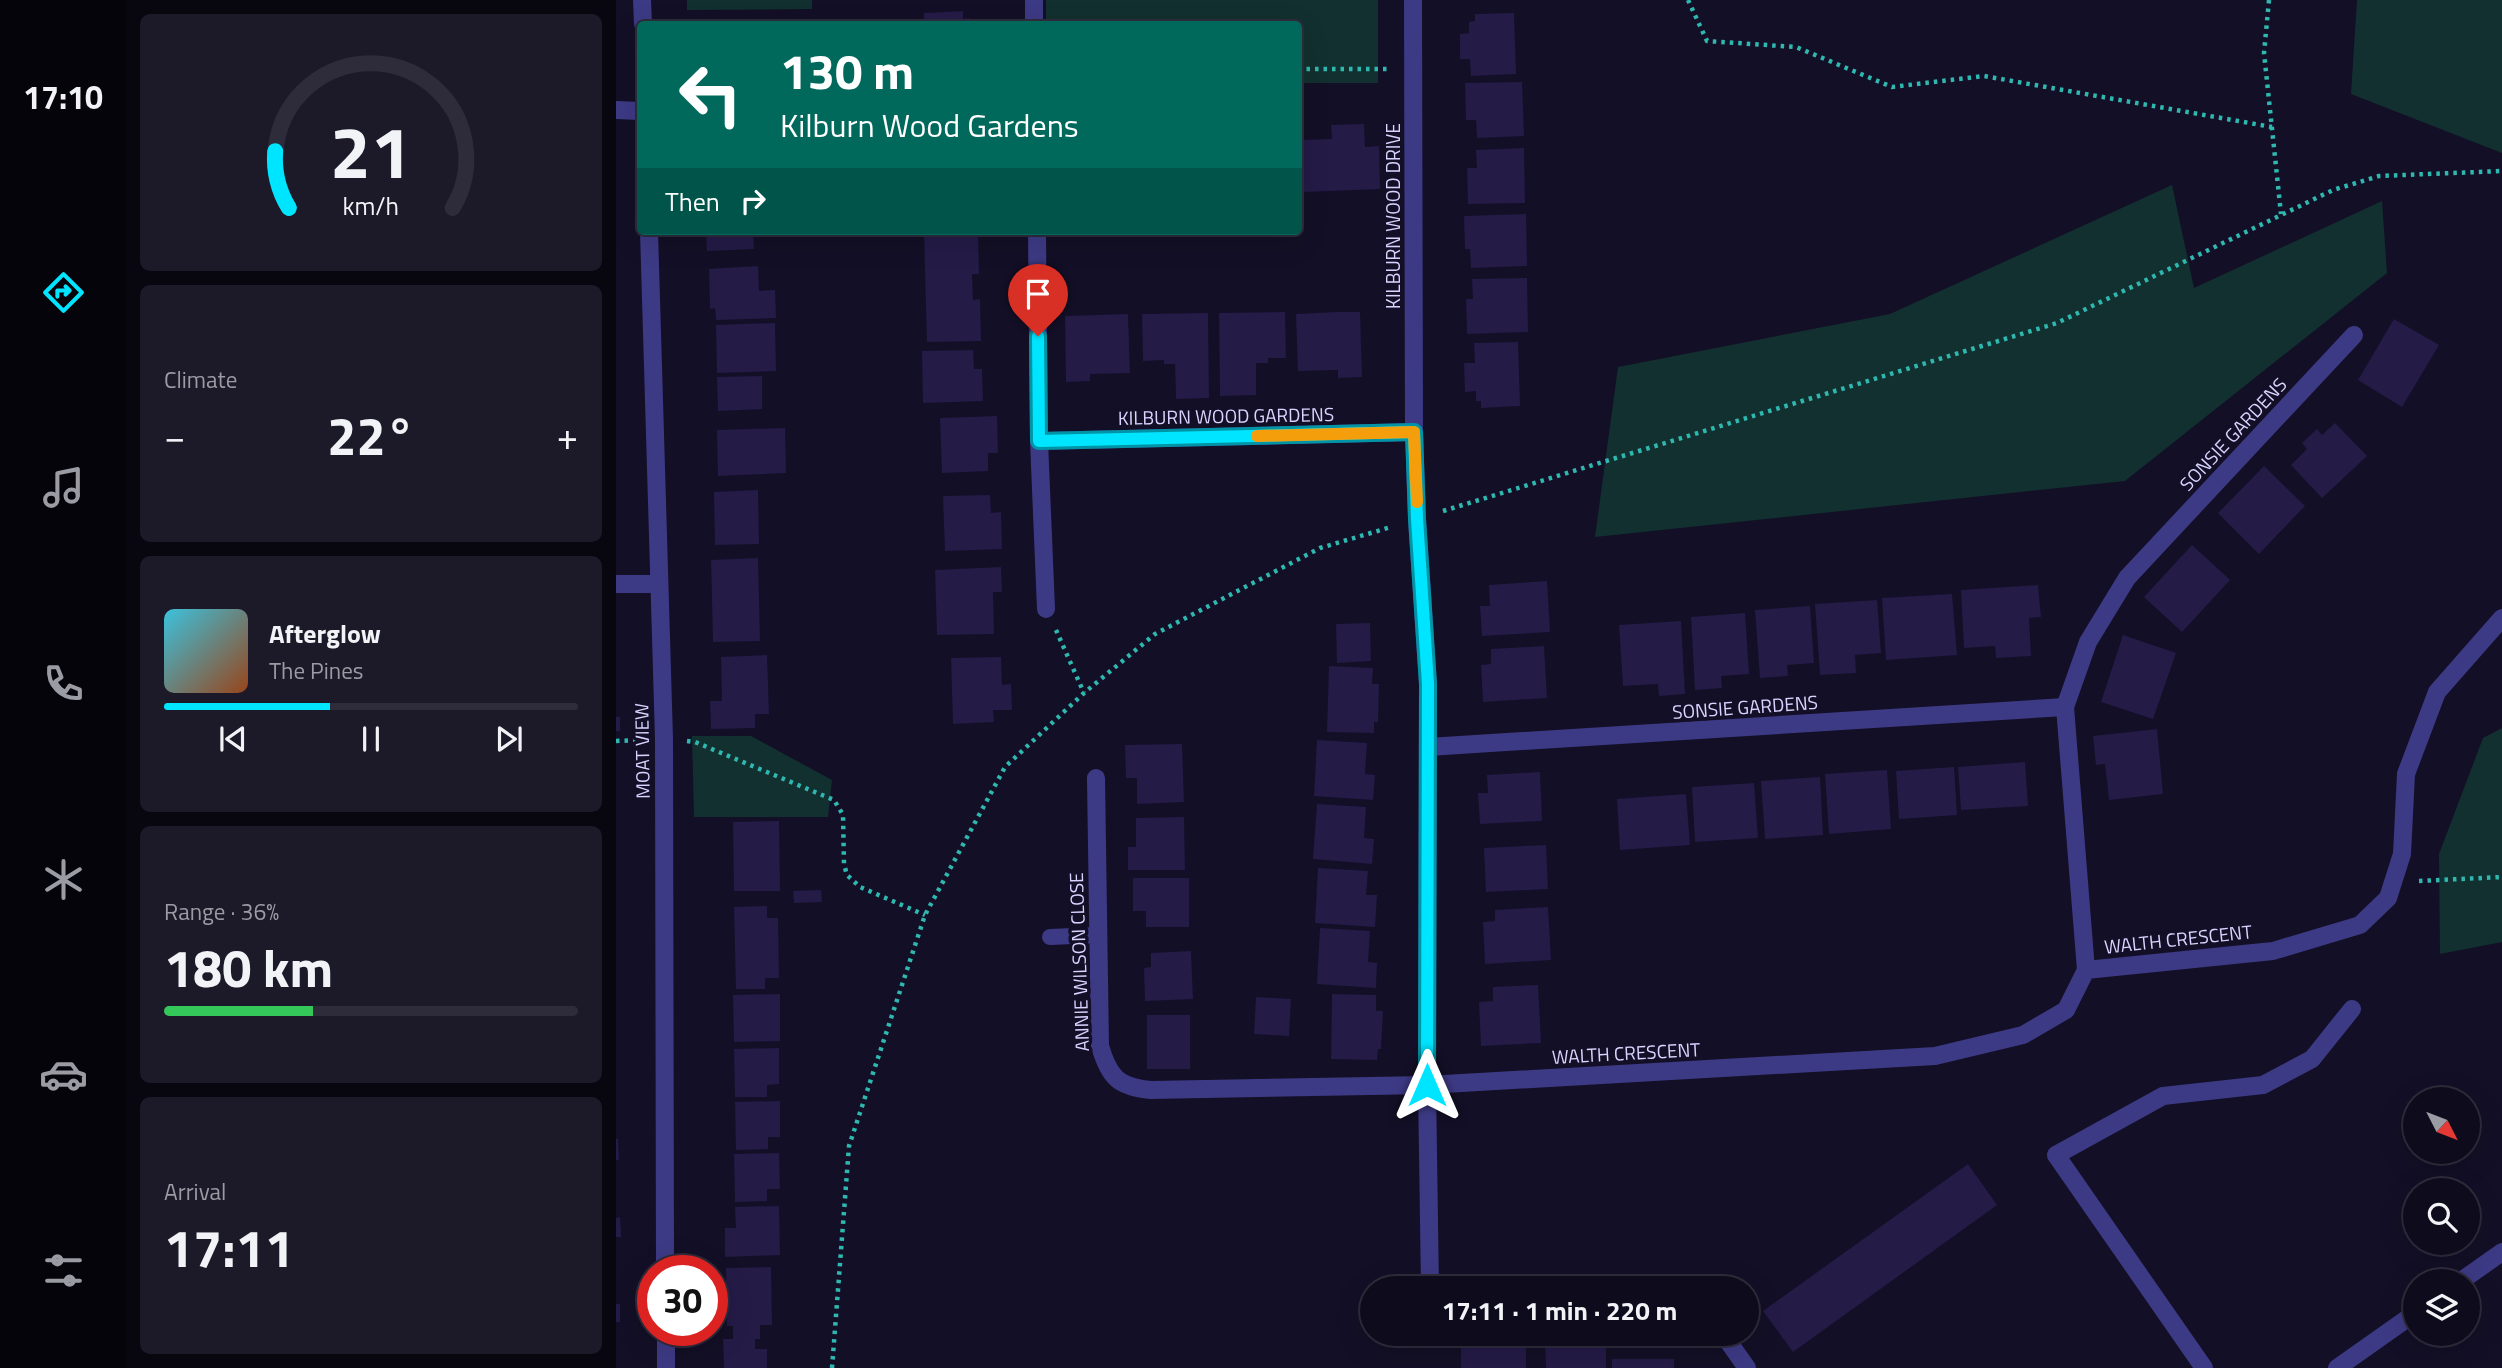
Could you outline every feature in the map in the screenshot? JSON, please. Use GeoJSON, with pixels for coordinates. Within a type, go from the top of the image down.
{"type":"FeatureCollection","features":[{"type":"Feature","properties":{"kind":"street"},"geometry":{"type":"LineString","coordinates":[[642,0],[643,21]]}},
{"type":"Feature","properties":{"kind":"street"},"geometry":{"type":"LineString","coordinates":[[1034,0],[1034,21]]}},
{"type":"Feature","properties":{"kind":"street","name":"KILBURN WOOD DRIVE"},"geometry":{"type":"LineString","coordinates":[[1413,0],[1414,432],[1429,747],[1427,1085],[1430,1276]]}},
{"type":"Feature","properties":{"kind":"street"},"geometry":{"type":"LineString","coordinates":[[616,110],[637,111]]}},
{"type":"Feature","properties":{"kind":"street","name":"MOAT VIEW"},"geometry":{"type":"LineString","coordinates":[[649,235],[664,739],[665,1255]]}},
{"type":"Feature","properties":{"kind":"street"},"geometry":{"type":"LineString","coordinates":[[1037,235],[1039,441],[1046,609]]}},
{"type":"Feature","properties":{"kind":"street","name":"SONSIE GARDENS"},"geometry":{"type":"LineString","coordinates":[[2086,970],[2065,708],[2088,642],[2127,578],[2354,335]]}},
{"type":"Feature","properties":{"kind":"street","name":"KILBURN WOOD GARDENS"},"geometry":{"type":"LineString","coordinates":[[1039,441],[1414,432]]}},
{"type":"Feature","properties":{"kind":"street"},"geometry":{"type":"LineString","coordinates":[[616,584],[659,584]]}},
{"type":"Feature","properties":{"kind":"street","name":"WALTH CRESCENT"},"geometry":{"type":"LineString","coordinates":[[1427,1085],[1935,1056],[2024,1035],[2066,1010],[2086,970],[2273,951],[2360,925],[2388,898],[2402,854],[2406,774],[2437,692],[2502,618]]}},
{"type":"Feature","properties":{"kind":"street","name":"SONSIE GARDENS"},"geometry":{"type":"LineString","coordinates":[[1429,747],[2065,708]]}},
{"type":"Feature","properties":{"kind":"street","name":"ANNIE WILSON CLOSE"},"geometry":{"type":"LineString","coordinates":[[1096,778],[1100,1046],[1105,1063],[1115,1079],[1129,1088],[1150,1090],[1427,1085]]}},
{"type":"Feature","properties":{"kind":"street"},"geometry":{"type":"LineString","coordinates":[[2204,1368],[2056,1155],[2163,1096],[2263,1085],[2312,1059],[2352,1009]]}},
{"type":"Feature","properties":{"kind":"street"},"geometry":{"type":"LineString","coordinates":[[2478,1269],[2502,1252]]}},
{"type":"Feature","properties":{"kind":"street"},"geometry":{"type":"LineString","coordinates":[[2337,1368],[2403,1321]]}},
{"type":"Feature","properties":{"kind":"street"},"geometry":{"type":"LineString","coordinates":[[666,1346],[666,1368]]}},
{"type":"Feature","properties":{"kind":"street"},"geometry":{"type":"LineString","coordinates":[[1731,1346],[1747,1368]]}},
{"type":"Feature","properties":{"kind":"lane"},"geometry":{"type":"LineString","coordinates":[[1050,937],[1097,935]]}},
{"type":"Feature","properties":{"kind":"path"},"geometry":{"type":"LineString","coordinates":[[1688,0],[1707,41],[1796,47],[1892,87],[1984,76],[2272,127]]}},
{"type":"Feature","properties":{"kind":"path"},"geometry":{"type":"LineString","coordinates":[[2269,0],[2264,53],[2281,214]]}},
{"type":"Feature","properties":{"kind":"path"},"geometry":{"type":"LineString","coordinates":[[1302,69],[1413,69]]}},
{"type":"Feature","properties":{"kind":"path"},"geometry":{"type":"LineString","coordinates":[[832,1368],[849,1146],[925,915],[1005,767],[1084,693],[1155,634],[1320,548],[2056,323],[2333,190],[2379,176],[2502,171]]}},
{"type":"Feature","properties":{"kind":"path"},"geometry":{"type":"LineString","coordinates":[[1046,609],[1084,693]]}},
{"type":"Feature","properties":{"kind":"path"},"geometry":{"type":"LineString","coordinates":[[664,739],[695,742],[834,800],[844,815],[844,864],[847,875],[860,887],[925,915]]}},
{"type":"Feature","properties":{"kind":"path"},"geometry":{"type":"LineString","coordinates":[[2393,882],[2502,877]]}},
{"type":"Feature","properties":{"kind":"green space"},"geometry":{"type":"Polygon","coordinates":[[[687,0],[812,0],[812,9],[687,10],[687,0]]]}},
{"type":"Feature","properties":{"kind":"green space"},"geometry":{"type":"Polygon","coordinates":[[[1046,0],[1378,0],[1378,83],[1302,83],[1302,21],[1046,21],[1046,0]]]}},
{"type":"Feature","properties":{"kind":"green space"},"geometry":{"type":"Polygon","coordinates":[[[2357,0],[2502,0],[2502,153],[2351,94],[2357,0]]]}},
{"type":"Feature","properties":{"kind":"green space"},"geometry":{"type":"Polygon","coordinates":[[[2172,185],[2194,288],[2382,201],[2387,273],[2125,481],[1595,537],[1618,367],[1890,314],[2172,185]]]}},
{"type":"Feature","properties":{"kind":"green space"},"geometry":{"type":"Polygon","coordinates":[[[2502,728],[2502,942],[2440,954],[2439,854],[2483,738],[2502,728]]]}},
{"type":"Feature","properties":{"kind":"green space"},"geometry":{"type":"Polygon","coordinates":[[[692,736],[751,736],[832,780],[828,817],[694,817],[692,736]]]}},
{"type":"Feature","properties":{"kind":"building"},"geometry":{"type":"Polygon","coordinates":[[[963,11],[963,19],[969,18],[969,21],[924,21],[924,13],[963,11]]]}},
{"type":"Feature","properties":{"kind":"building"},"geometry":{"type":"Polygon","coordinates":[[[1514,13],[1516,74],[1471,76],[1470,59],[1460,59],[1460,34],[1469,33],[1469,22],[1475,21],[1475,14],[1514,13]]]}},
{"type":"Feature","properties":{"kind":"building"},"geometry":{"type":"Polygon","coordinates":[[[1522,82],[1524,136],[1477,138],[1476,120],[1466,120],[1465,83],[1522,82]]]}},
{"type":"Feature","properties":{"kind":"building"},"geometry":{"type":"Polygon","coordinates":[[[1364,124],[1365,147],[1379,146],[1380,189],[1304,192],[1303,140],[1332,139],[1331,125],[1364,124]]]}},
{"type":"Feature","properties":{"kind":"building"},"geometry":{"type":"Polygon","coordinates":[[[1524,148],[1525,203],[1468,204],[1467,168],[1477,168],[1476,150],[1524,148]]]}},
{"type":"Feature","properties":{"kind":"building"},"geometry":{"type":"Polygon","coordinates":[[[1526,214],[1527,266],[1471,268],[1470,249],[1465,249],[1464,216],[1526,214]]]}},
{"type":"Feature","properties":{"kind":"building"},"geometry":{"type":"Polygon","coordinates":[[[706,235],[753,235],[754,249],[707,251],[706,235]]]}},
{"type":"Feature","properties":{"kind":"building"},"geometry":{"type":"Polygon","coordinates":[[[924,235],[978,235],[979,274],[972,274],[973,300],[980,299],[981,341],[927,342],[924,235]]]}},
{"type":"Feature","properties":{"kind":"building"},"geometry":{"type":"Polygon","coordinates":[[[758,266],[759,291],[775,290],[776,318],[716,320],[715,308],[710,309],[709,269],[758,266]]]}},
{"type":"Feature","properties":{"kind":"building"},"geometry":{"type":"Polygon","coordinates":[[[1527,278],[1528,332],[1467,334],[1466,299],[1473,299],[1472,279],[1527,278]]]}},
{"type":"Feature","properties":{"kind":"building"},"geometry":{"type":"Polygon","coordinates":[[[1285,312],[1286,358],[1268,358],[1268,363],[1256,363],[1256,395],[1220,396],[1219,313],[1285,312]]]}},
{"type":"Feature","properties":{"kind":"building"},"geometry":{"type":"Polygon","coordinates":[[[1360,312],[1362,377],[1338,378],[1338,370],[1298,371],[1296,314],[1360,312]]]}},
{"type":"Feature","properties":{"kind":"building"},"geometry":{"type":"Polygon","coordinates":[[[1208,313],[1209,398],[1176,399],[1175,364],[1164,364],[1164,360],[1143,361],[1142,314],[1208,313]]]}},
{"type":"Feature","properties":{"kind":"building"},"geometry":{"type":"Polygon","coordinates":[[[1128,314],[1130,373],[1090,374],[1090,381],[1066,382],[1065,316],[1128,314]]]}},
{"type":"Feature","properties":{"kind":"building"},"geometry":{"type":"Polygon","coordinates":[[[2394,319],[2439,345],[2402,407],[2358,380],[2394,319]]]}},
{"type":"Feature","properties":{"kind":"building"},"geometry":{"type":"Polygon","coordinates":[[[775,323],[776,371],[717,373],[716,325],[775,323]]]}},
{"type":"Feature","properties":{"kind":"building"},"geometry":{"type":"Polygon","coordinates":[[[1518,342],[1520,406],[1481,408],[1481,401],[1476,401],[1476,391],[1465,392],[1464,363],[1475,363],[1474,343],[1518,342]]]}},
{"type":"Feature","properties":{"kind":"building"},"geometry":{"type":"Polygon","coordinates":[[[973,350],[974,369],[982,369],[983,401],[923,403],[922,351],[973,350]]]}},
{"type":"Feature","properties":{"kind":"building"},"geometry":{"type":"Polygon","coordinates":[[[762,376],[762,409],[718,411],[717,377],[762,376]]]}},
{"type":"Feature","properties":{"kind":"building"},"geometry":{"type":"Polygon","coordinates":[[[997,416],[998,453],[988,453],[988,471],[942,473],[940,418],[997,416]]]}},
{"type":"Feature","properties":{"kind":"building"},"geometry":{"type":"Polygon","coordinates":[[[2335,423],[2367,456],[2322,498],[2291,465],[2307,449],[2302,443],[2317,429],[2322,435],[2335,423]]]}},
{"type":"Feature","properties":{"kind":"building"},"geometry":{"type":"Polygon","coordinates":[[[785,428],[786,473],[718,476],[717,430],[785,428]]]}},
{"type":"Feature","properties":{"kind":"building"},"geometry":{"type":"Polygon","coordinates":[[[2264,466],[2305,506],[2259,554],[2218,513],[2264,466]]]}},
{"type":"Feature","properties":{"kind":"building"},"geometry":{"type":"Polygon","coordinates":[[[758,490],[759,544],[715,545],[714,492],[758,490]]]}},
{"type":"Feature","properties":{"kind":"building"},"geometry":{"type":"Polygon","coordinates":[[[990,495],[991,513],[1001,512],[1002,549],[945,551],[943,496],[990,495]]]}},
{"type":"Feature","properties":{"kind":"building"},"geometry":{"type":"Polygon","coordinates":[[[2192,545],[2230,580],[2182,632],[2144,597],[2192,545]]]}},
{"type":"Feature","properties":{"kind":"building"},"geometry":{"type":"Polygon","coordinates":[[[758,558],[760,641],[713,642],[711,560],[758,558]]]}},
{"type":"Feature","properties":{"kind":"building"},"geometry":{"type":"Polygon","coordinates":[[[1001,567],[1002,592],[993,592],[994,634],[937,635],[935,570],[1001,567]]]}},
{"type":"Feature","properties":{"kind":"building"},"geometry":{"type":"Polygon","coordinates":[[[1547,581],[1550,632],[1482,636],[1480,606],[1490,606],[1489,585],[1547,581]]]}},
{"type":"Feature","properties":{"kind":"building"},"geometry":{"type":"Polygon","coordinates":[[[2038,585],[2041,617],[2029,618],[2031,656],[1996,658],[1995,646],[1964,648],[1961,590],[2038,585]]]}},
{"type":"Feature","properties":{"kind":"building"},"geometry":{"type":"Polygon","coordinates":[[[1952,594],[1957,655],[1886,660],[1882,598],[1952,594]]]}},
{"type":"Feature","properties":{"kind":"building"},"geometry":{"type":"Polygon","coordinates":[[[1877,600],[1881,653],[1855,655],[1856,673],[1820,675],[1815,604],[1877,600]]]}},
{"type":"Feature","properties":{"kind":"building"},"geometry":{"type":"Polygon","coordinates":[[[1810,606],[1814,663],[1787,665],[1788,676],[1760,678],[1755,610],[1810,606]]]}},
{"type":"Feature","properties":{"kind":"building"},"geometry":{"type":"Polygon","coordinates":[[[1745,613],[1749,674],[1721,676],[1722,688],[1695,690],[1691,617],[1745,613]]]}},
{"type":"Feature","properties":{"kind":"building"},"geometry":{"type":"Polygon","coordinates":[[[1681,621],[1685,694],[1659,696],[1658,684],[1623,686],[1619,625],[1681,621]]]}},
{"type":"Feature","properties":{"kind":"building"},"geometry":{"type":"Polygon","coordinates":[[[1370,623],[1371,661],[1337,663],[1336,624],[1370,623]]]}},
{"type":"Feature","properties":{"kind":"building"},"geometry":{"type":"Polygon","coordinates":[[[2123,635],[2176,653],[2153,719],[2101,702],[2123,635]]]}},
{"type":"Feature","properties":{"kind":"building"},"geometry":{"type":"Polygon","coordinates":[[[1544,646],[1547,698],[1483,702],[1481,665],[1491,664],[1491,649],[1544,646]]]}},
{"type":"Feature","properties":{"kind":"building"},"geometry":{"type":"Polygon","coordinates":[[[767,655],[769,714],[755,714],[755,728],[711,729],[710,701],[722,701],[721,657],[767,655]]]}},
{"type":"Feature","properties":{"kind":"building"},"geometry":{"type":"Polygon","coordinates":[[[1001,657],[1002,685],[1011,684],[1012,710],[993,710],[994,722],[953,724],[951,658],[1001,657]]]}},
{"type":"Feature","properties":{"kind":"building"},"geometry":{"type":"Polygon","coordinates":[[[1329,666],[1373,668],[1372,684],[1379,684],[1378,722],[1374,722],[1374,733],[1327,732],[1329,666]]]}},
{"type":"Feature","properties":{"kind":"building"},"geometry":{"type":"Polygon","coordinates":[[[616,717],[620,717],[620,731],[616,731],[616,717]]]}},
{"type":"Feature","properties":{"kind":"building"},"geometry":{"type":"Polygon","coordinates":[[[2157,729],[2163,794],[2109,800],[2105,764],[2096,765],[2093,736],[2157,729]]]}},
{"type":"Feature","properties":{"kind":"building"},"geometry":{"type":"Polygon","coordinates":[[[1317,740],[1367,743],[1365,774],[1375,775],[1373,800],[1314,796],[1317,740]]]}},
{"type":"Feature","properties":{"kind":"building"},"geometry":{"type":"Polygon","coordinates":[[[1182,744],[1184,802],[1137,804],[1137,778],[1126,778],[1125,745],[1182,744]]]}},
{"type":"Feature","properties":{"kind":"building"},"geometry":{"type":"Polygon","coordinates":[[[2025,762],[2028,806],[1961,810],[1958,767],[2025,762]]]}},
{"type":"Feature","properties":{"kind":"building"},"geometry":{"type":"Polygon","coordinates":[[[1954,767],[1957,815],[1899,819],[1896,771],[1954,767]]]}},
{"type":"Feature","properties":{"kind":"building"},"geometry":{"type":"Polygon","coordinates":[[[1887,770],[1891,829],[1829,834],[1825,774],[1887,770]]]}},
{"type":"Feature","properties":{"kind":"building"},"geometry":{"type":"Polygon","coordinates":[[[1540,772],[1542,821],[1480,824],[1478,793],[1488,793],[1487,775],[1540,772]]]}},
{"type":"Feature","properties":{"kind":"building"},"geometry":{"type":"Polygon","coordinates":[[[1820,777],[1823,835],[1765,839],[1761,781],[1820,777]]]}},
{"type":"Feature","properties":{"kind":"building"},"geometry":{"type":"Polygon","coordinates":[[[1754,783],[1758,838],[1695,842],[1692,787],[1754,783]]]}},
{"type":"Feature","properties":{"kind":"building"},"geometry":{"type":"Polygon","coordinates":[[[1686,794],[1690,845],[1620,850],[1617,799],[1686,794]]]}},
{"type":"Feature","properties":{"kind":"building"},"geometry":{"type":"Polygon","coordinates":[[[1317,804],[1366,807],[1364,838],[1374,839],[1372,864],[1313,859],[1317,804]]]}},
{"type":"Feature","properties":{"kind":"building"},"geometry":{"type":"Polygon","coordinates":[[[1184,817],[1185,870],[1128,870],[1128,847],[1136,847],[1136,818],[1184,817]]]}},
{"type":"Feature","properties":{"kind":"building"},"geometry":{"type":"Polygon","coordinates":[[[779,821],[780,891],[734,891],[733,822],[779,821]]]}},
{"type":"Feature","properties":{"kind":"building"},"geometry":{"type":"Polygon","coordinates":[[[1546,845],[1548,889],[1486,892],[1484,848],[1546,845]]]}},
{"type":"Feature","properties":{"kind":"building"},"geometry":{"type":"Polygon","coordinates":[[[1318,868],[1368,871],[1366,895],[1377,895],[1375,927],[1315,923],[1318,868]]]}},
{"type":"Feature","properties":{"kind":"building"},"geometry":{"type":"Polygon","coordinates":[[[1133,878],[1189,878],[1189,927],[1146,927],[1146,911],[1133,911],[1133,878]]]}},
{"type":"Feature","properties":{"kind":"building"},"geometry":{"type":"Polygon","coordinates":[[[821,890],[822,902],[794,903],[793,891],[821,890]]]}},
{"type":"Feature","properties":{"kind":"building"},"geometry":{"type":"Polygon","coordinates":[[[767,906],[767,918],[778,918],[779,978],[765,978],[765,989],[736,989],[734,907],[767,906]]]}},
{"type":"Feature","properties":{"kind":"building"},"geometry":{"type":"Polygon","coordinates":[[[1548,907],[1551,960],[1485,964],[1483,922],[1495,921],[1495,910],[1548,907]]]}},
{"type":"Feature","properties":{"kind":"building"},"geometry":{"type":"Polygon","coordinates":[[[1320,928],[1370,931],[1368,962],[1377,963],[1376,988],[1317,984],[1320,928]]]}},
{"type":"Feature","properties":{"kind":"building"},"geometry":{"type":"Polygon","coordinates":[[[1191,951],[1193,999],[1145,1001],[1144,968],[1151,967],[1151,953],[1191,951]]]}},
{"type":"Feature","properties":{"kind":"building"},"geometry":{"type":"Polygon","coordinates":[[[1538,985],[1541,1043],[1481,1046],[1479,1002],[1493,1001],[1493,987],[1538,985]]]}},
{"type":"Feature","properties":{"kind":"building"},"geometry":{"type":"Polygon","coordinates":[[[780,994],[780,1041],[734,1042],[733,995],[780,994]]]}},
{"type":"Feature","properties":{"kind":"building"},"geometry":{"type":"Polygon","coordinates":[[[1332,994],[1376,995],[1376,1011],[1383,1011],[1381,1049],[1378,1049],[1377,1060],[1331,1059],[1332,994]]]}},
{"type":"Feature","properties":{"kind":"building"},"geometry":{"type":"Polygon","coordinates":[[[1256,997],[1291,999],[1289,1036],[1254,1034],[1256,997]]]}},
{"type":"Feature","properties":{"kind":"building"},"geometry":{"type":"Polygon","coordinates":[[[1147,1015],[1190,1015],[1190,1069],[1147,1069],[1147,1015]]]}},
{"type":"Feature","properties":{"kind":"building"},"geometry":{"type":"Polygon","coordinates":[[[779,1048],[779,1084],[767,1085],[767,1097],[735,1097],[734,1049],[779,1048]]]}},
{"type":"Feature","properties":{"kind":"building"},"geometry":{"type":"Polygon","coordinates":[[[780,1101],[780,1137],[768,1137],[768,1149],[736,1150],[735,1102],[780,1101]]]}},
{"type":"Feature","properties":{"kind":"building"},"geometry":{"type":"Polygon","coordinates":[[[618,1139],[619,1160],[616,1160],[618,1139]]]}},
{"type":"Feature","properties":{"kind":"building"},"geometry":{"type":"Polygon","coordinates":[[[779,1153],[780,1189],[767,1189],[767,1201],[735,1202],[734,1154],[779,1153]]]}},
{"type":"Feature","properties":{"kind":"building"},"geometry":{"type":"Polygon","coordinates":[[[1968,1164],[1997,1205],[1793,1352],[1763,1311],[1968,1164]]]}},
{"type":"Feature","properties":{"kind":"building"},"geometry":{"type":"Polygon","coordinates":[[[779,1206],[780,1255],[725,1255],[725,1228],[736,1228],[735,1207],[779,1206]]]}},
{"type":"Feature","properties":{"kind":"building"},"geometry":{"type":"Polygon","coordinates":[[[620,1217],[621,1237],[616,1237],[616,1218],[620,1217]]]}},
{"type":"Feature","properties":{"kind":"building"},"geometry":{"type":"Polygon","coordinates":[[[771,1267],[772,1325],[760,1325],[760,1339],[755,1339],[755,1349],[767,1349],[767,1368],[724,1368],[723,1346],[728,1346],[728,1339],[733,1339],[733,1326],[728,1326],[728,1268],[771,1267]]]}},
{"type":"Feature","properties":{"kind":"building"},"geometry":{"type":"Polygon","coordinates":[[[616,1304],[620,1304],[620,1322],[616,1322],[616,1304]]]}},
{"type":"Feature","properties":{"kind":"building"},"geometry":{"type":"Polygon","coordinates":[[[1461,1346],[1526,1346],[1526,1368],[1461,1368],[1461,1346]]]}},
{"type":"Feature","properties":{"kind":"building"},"geometry":{"type":"Polygon","coordinates":[[[1545,1346],[1606,1346],[1606,1368],[1546,1368],[1545,1346]]]}},
{"type":"Feature","properties":{"kind":"building"},"geometry":{"type":"Polygon","coordinates":[[[1612,1359],[1674,1359],[1674,1368],[1612,1368],[1612,1359]]]}},
{"type":"Feature","properties":{"kind":"slow traffic"},"geometry":{"type":"LineString","coordinates":[[1257,436],[1414,432],[1417,502]]}},
{"type":"Feature","properties":{"kind":"route"},"geometry":{"type":"LineString","coordinates":[[1038,336],[1039,441],[1414,432],[1428,684],[1427,1085]]}}]}
